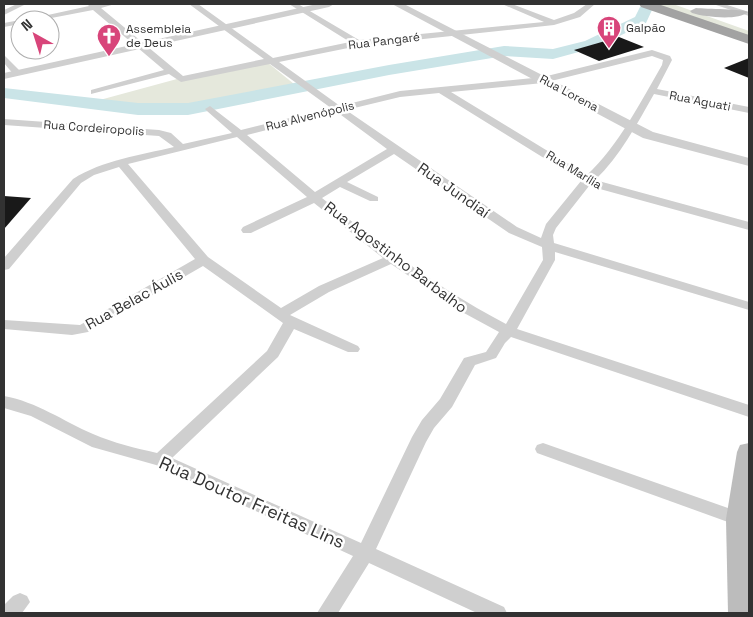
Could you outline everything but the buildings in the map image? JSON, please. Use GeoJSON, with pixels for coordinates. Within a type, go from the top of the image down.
{"type":"FeatureCollection","features":[{"type":"Feature","properties":{"kind":"highway"},"geometry":{"type":"LineString","coordinates":[[646,4],[749,40]]}},
{"type":"Feature","properties":{"kind":"highway"},"geometry":{"type":"LineString","coordinates":[[678,4],[696,10],[743,16]]}},
{"type":"Feature","properties":{"kind":"main road"},"geometry":{"type":"LineString","coordinates":[[696,10],[743,16]]}},
{"type":"Feature","properties":{"kind":"main road"},"geometry":{"type":"LineString","coordinates":[[742,613],[738,519],[749,452]]}},
{"type":"Feature","properties":{"kind":"street"},"geometry":{"type":"LineString","coordinates":[[4,13],[22,4]]}},
{"type":"Feature","properties":{"kind":"street"},"geometry":{"type":"LineString","coordinates":[[60,13],[93,5],[111,4]]}},
{"type":"Feature","properties":{"kind":"street","name":"Rua Jundiaí"},"geometry":{"type":"LineString","coordinates":[[193,4],[394,149],[513,230],[549,246],[749,306]]}},
{"type":"Feature","properties":{"kind":"street"},"geometry":{"type":"LineString","coordinates":[[294,4],[358,43]]}},
{"type":"Feature","properties":{"kind":"street"},"geometry":{"type":"LineString","coordinates":[[4,76],[329,4]]}},
{"type":"Feature","properties":{"kind":"street","name":"Rua Lorena"},"geometry":{"type":"LineString","coordinates":[[397,4],[456,33],[631,126],[662,140],[749,162]]}},
{"type":"Feature","properties":{"kind":"street"},"geometry":{"type":"LineString","coordinates":[[506,4],[554,23]]}},
{"type":"Feature","properties":{"kind":"street","name":"Rua Pangaré"},"geometry":{"type":"LineString","coordinates":[[94,92],[172,74],[184,79],[358,43],[554,23],[577,15],[591,4]]}},
{"type":"Feature","properties":{"kind":"street"},"geometry":{"type":"LineString","coordinates":[[717,4],[743,16]]}},
{"type":"Feature","properties":{"kind":"street"},"geometry":{"type":"LineString","coordinates":[[93,5],[172,74]]}},
{"type":"Feature","properties":{"kind":"street","name":"Rua Alvenópolis"},"geometry":{"type":"LineString","coordinates":[[4,266],[77,181],[90,173],[180,147],[400,94],[543,80],[582,72],[647,54],[657,54]]}},
{"type":"Feature","properties":{"kind":"street"},"geometry":{"type":"LineString","coordinates":[[327,613],[365,553],[428,424],[446,403],[469,362],[491,355],[499,340],[509,331],[549,260],[547,235],[550,227],[587,180],[602,167],[631,126],[668,60],[657,54]]}},
{"type":"Feature","properties":{"kind":"street"},"geometry":{"type":"LineString","coordinates":[[4,58],[17,73]]}},
{"type":"Feature","properties":{"kind":"street","name":"Rua Marília"},"geometry":{"type":"LineString","coordinates":[[441,90],[568,166],[587,180],[605,188],[749,226]]}},
{"type":"Feature","properties":{"kind":"street","name":"Rua Aguati"},"geometry":{"type":"LineString","coordinates":[[651,91],[749,110]]}},
{"type":"Feature","properties":{"kind":"street","name":"Rua Agostinho Barbalho"},"geometry":{"type":"LineString","coordinates":[[210,109],[316,197],[450,300],[509,331],[749,411]]}},
{"type":"Feature","properties":{"kind":"street","name":"Rua Cordeiropolis"},"geometry":{"type":"LineString","coordinates":[[4,122],[159,133],[167,135],[180,147]]}},
{"type":"Feature","properties":{"kind":"street"},"geometry":{"type":"LineString","coordinates":[[247,230],[316,197],[394,149]]}},
{"type":"Feature","properties":{"kind":"street"},"geometry":{"type":"LineString","coordinates":[[121,163],[203,260],[285,318],[353,349]]}},
{"type":"Feature","properties":{"kind":"street"},"geometry":{"type":"LineString","coordinates":[[339,182],[374,199]]}},
{"type":"Feature","properties":{"kind":"street"},"geometry":{"type":"LineString","coordinates":[[160,460],[273,354],[285,318],[324,289],[393,258]]}},
{"type":"Feature","properties":{"kind":"street","name":"Rua Belac Áulis"},"geometry":{"type":"LineString","coordinates":[[4,325],[72,330],[83,329],[203,260]]}},
{"type":"Feature","properties":{"kind":"street","name":"Rua Doutor Freitas Lins"},"geometry":{"type":"LineString","coordinates":[[4,402],[18,404],[90,439],[125,452],[160,460],[496,613]]}},
{"type":"Feature","properties":{"kind":"street"},"geometry":{"type":"LineString","coordinates":[[543,449],[738,519]]}},
{"type":"Feature","properties":{"kind":"shaded area"},"geometry":{"type":"Polygon","coordinates":[[[655,4],[673,4],[749,31],[749,38],[655,4]]]}},
{"type":"Feature","properties":{"kind":"shaded area"},"geometry":{"type":"Polygon","coordinates":[[[267,62],[294,84],[206,106],[141,106],[96,101],[177,79],[267,62]]]}},
{"type":"Feature","properties":{"kind":"waterway"},"geometry":{"type":"LineString","coordinates":[[4,93],[138,109],[188,109],[389,70],[504,51],[553,54],[591,44],[641,20],[645,10]]}},
{"type":"Feature","properties":{"kind":"place","name":"Galpão"},"geometry":{"type":"Point","coordinates":[609,49]}},
{"type":"Feature","properties":{"kind":"place","name":"Assembleia de Deus"},"geometry":{"type":"Point","coordinates":[109,57]}}]}
